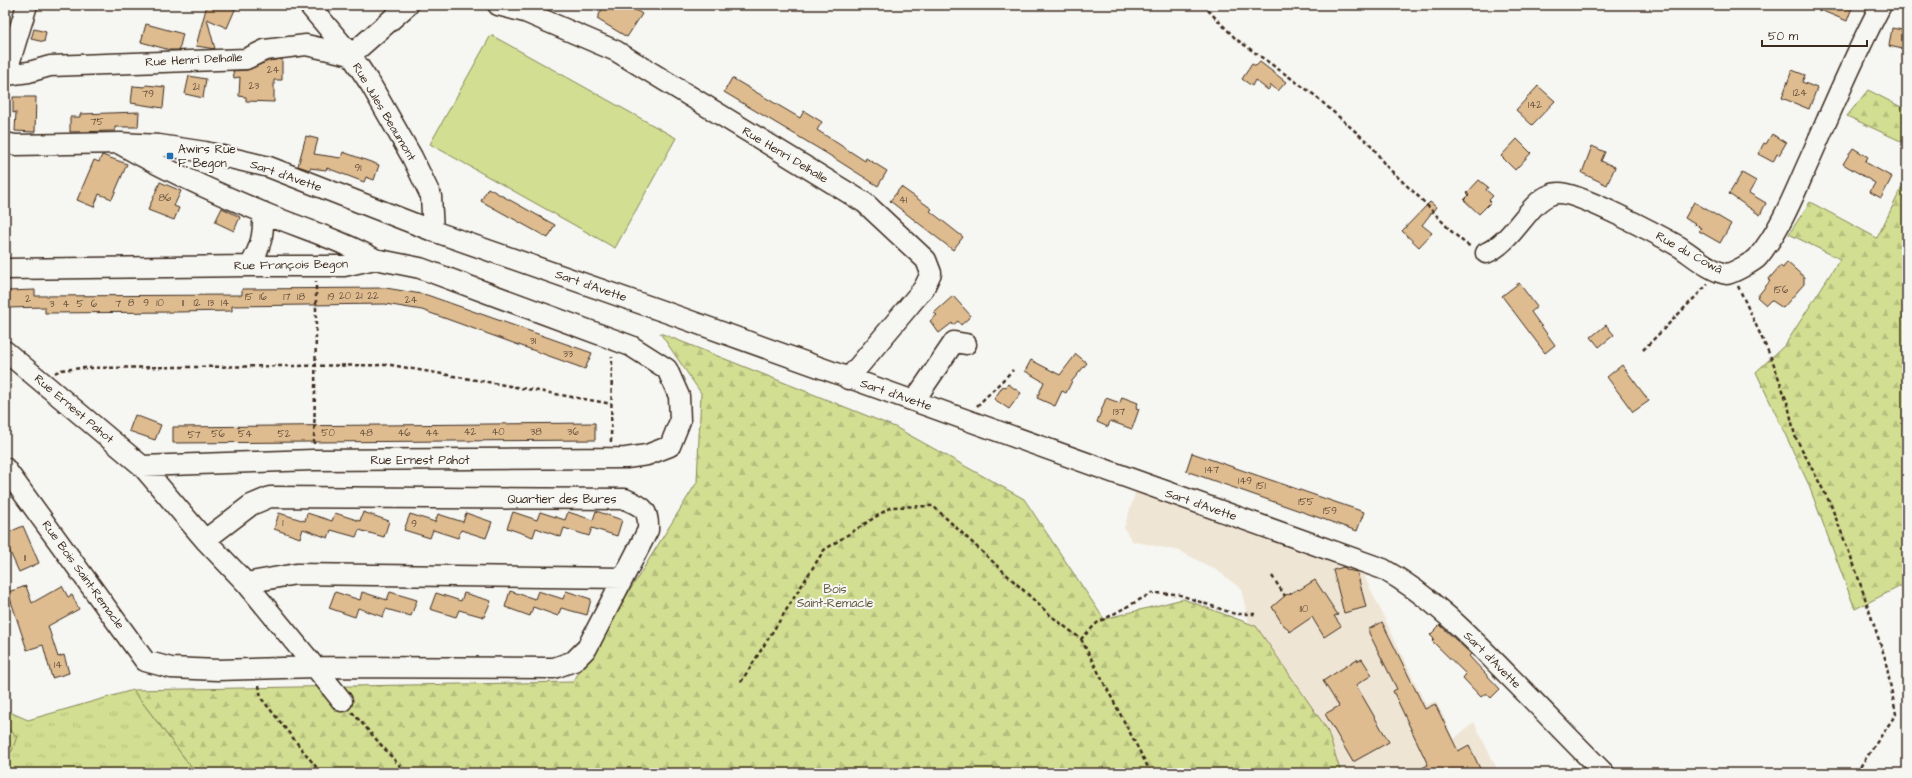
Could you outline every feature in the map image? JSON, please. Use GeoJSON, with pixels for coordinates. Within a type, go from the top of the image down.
{"type":"FeatureCollection","features":[{"type":"Feature","properties":{"kind":"street"},"geometry":{"type":"LineString","coordinates":[[5,76],[26,5]]}},
{"type":"Feature","properties":{"kind":"street","name":"Rue Jules Beaumont"},"geometry":{"type":"LineString","coordinates":[[310,5],[351,55],[371,84],[412,157],[431,196],[433,231]]}},
{"type":"Feature","properties":{"kind":"street"},"geometry":{"type":"LineString","coordinates":[[351,55],[408,5]]}},
{"type":"Feature","properties":{"kind":"street","name":"Rue Henri Delhalle"},"geometry":{"type":"LineString","coordinates":[[498,5],[525,12],[616,51],[864,203],[926,260],[931,273],[924,288],[848,378]]}},
{"type":"Feature","properties":{"kind":"street","name":"Rue du Cowâ"},"geometry":{"type":"LineString","coordinates":[[1486,253],[1496,249],[1509,237],[1536,205],[1549,195],[1559,193],[1579,198],[1629,221],[1726,272],[1757,259],[1785,216],[1861,42],[1881,5]]}},
{"type":"Feature","properties":{"kind":"street","name":"Rue Henri Delhalle"},"geometry":{"type":"LineString","coordinates":[[5,76],[29,72],[50,66],[246,59],[265,50],[306,45],[351,55]]}},
{"type":"Feature","properties":{"kind":"street","name":"Sart d'Avette"},"geometry":{"type":"LineString","coordinates":[[5,143],[16,145],[120,143],[159,145],[205,152],[269,167],[433,231],[668,313],[914,401],[967,422],[1383,570],[1406,582],[1472,638],[1604,773]]}},
{"type":"Feature","properties":{"kind":"street"},"geometry":{"type":"LineString","coordinates":[[120,143],[154,164],[263,212],[352,246],[375,258]]}},
{"type":"Feature","properties":{"kind":"street"},"geometry":{"type":"LineString","coordinates":[[201,185],[205,152]]}},
{"type":"Feature","properties":{"kind":"street"},"geometry":{"type":"LineString","coordinates":[[250,266],[260,247],[263,230],[263,212]]}},
{"type":"Feature","properties":{"kind":"street","name":"Rue François Begon"},"geometry":{"type":"LineString","coordinates":[[5,269],[344,266],[375,258],[420,268],[631,346],[667,369],[679,396],[680,421]]}},
{"type":"Feature","properties":{"kind":"street"},"geometry":{"type":"LineString","coordinates":[[914,401],[954,342],[966,344]]}},
{"type":"Feature","properties":{"kind":"street","name":"Rue Ernest Pahot"},"geometry":{"type":"LineString","coordinates":[[5,351],[142,466],[205,540],[246,583],[342,701]]}},
{"type":"Feature","properties":{"kind":"street","name":"Rue Ernest Pahot"},"geometry":{"type":"LineString","coordinates":[[142,466],[313,460],[611,458],[647,455],[670,446],[680,421]]}},
{"type":"Feature","properties":{"kind":"street","name":"Rue Bois Saint-Remacle"},"geometry":{"type":"LineString","coordinates":[[7,477],[146,660],[171,668],[256,669],[315,666]]}},
{"type":"Feature","properties":{"kind":"street","name":"Quartier des Bures"},"geometry":{"type":"LineString","coordinates":[[205,540],[251,505],[270,497],[625,499],[642,507],[648,517],[648,530],[587,648],[574,661],[554,668],[315,666]]}},
{"type":"Feature","properties":{"kind":"street"},"geometry":{"type":"LineString","coordinates":[[246,583],[296,574],[623,578]]}},
{"type":"Feature","properties":{"kind":"path"},"geometry":{"type":"LineString","coordinates":[[1203,5],[1236,39],[1313,94],[1369,144],[1385,166],[1466,244],[1486,253]]}},
{"type":"Feature","properties":{"kind":"path"},"geometry":{"type":"LineString","coordinates":[[313,460],[315,266]]}},
{"type":"Feature","properties":{"kind":"path"},"geometry":{"type":"LineString","coordinates":[[1643,350],[1726,272],[1773,362],[1788,405],[1795,436],[1830,503],[1854,565],[1885,658],[1896,714],[1856,773]]}},
{"type":"Feature","properties":{"kind":"path"},"geometry":{"type":"LineString","coordinates":[[611,458],[612,339]]}},
{"type":"Feature","properties":{"kind":"path"},"geometry":{"type":"LineString","coordinates":[[41,380],[60,370],[83,368],[391,365],[612,404]]}},
{"type":"Feature","properties":{"kind":"path"},"geometry":{"type":"LineString","coordinates":[[967,422],[972,412],[1013,370]]}},
{"type":"Feature","properties":{"kind":"path"},"geometry":{"type":"LineString","coordinates":[[741,682],[824,550],[891,507],[933,506],[1050,615],[1081,639],[1151,773]]}},
{"type":"Feature","properties":{"kind":"path"},"geometry":{"type":"LineString","coordinates":[[1272,576],[1285,596]]}},
{"type":"Feature","properties":{"kind":"path"},"geometry":{"type":"LineString","coordinates":[[1081,639],[1097,623],[1152,593],[1177,594],[1235,614],[1255,614]]}},
{"type":"Feature","properties":{"kind":"path"},"geometry":{"type":"LineString","coordinates":[[256,669],[261,698],[321,773]]}},
{"type":"Feature","properties":{"kind":"path"},"geometry":{"type":"LineString","coordinates":[[342,701],[406,773]]}},
{"type":"Feature","properties":{"kind":"shaded area"},"geometry":{"type":"Polygon","coordinates":[[[1136,490],[1360,567],[1426,705],[1436,701],[1454,739],[1474,722],[1499,773],[1341,773],[1327,729],[1256,626],[1249,623],[1241,589],[1218,571],[1180,551],[1132,541],[1124,528],[1136,490]]]}},
{"type":"Feature","properties":{"kind":"green space"},"geometry":{"type":"Polygon","coordinates":[[[491,35],[676,138],[615,248],[430,144],[491,35]]]}},
{"type":"Feature","properties":{"kind":"green space"},"geometry":{"type":"Polygon","coordinates":[[[1868,90],[1907,110],[1907,144],[1847,116],[1868,90]]]}},
{"type":"Feature","properties":{"kind":"green space"},"geometry":{"type":"Polygon","coordinates":[[[1907,177],[1907,583],[1855,609],[1808,483],[1756,372],[1785,345],[1840,259],[1789,234],[1810,202],[1877,238],[1907,177]]]}},
{"type":"Feature","properties":{"kind":"green space","name":"Bois Saint-Remacle"},"geometry":{"type":"Polygon","coordinates":[[[660,333],[895,427],[1024,499],[1104,619],[1183,599],[1256,626],[1327,729],[1341,773],[196,773],[133,690],[573,682],[697,482],[701,393],[660,333]]]}},
{"type":"Feature","properties":{"kind":"green space"},"geometry":{"type":"Polygon","coordinates":[[[133,690],[196,773],[5,773],[5,757],[12,751],[7,728],[5,729],[5,710],[28,720],[133,690]]]}},
{"type":"Feature","properties":{"kind":"green space"},"geometry":{"type":"Polygon","coordinates":[[[7,728],[17,736],[12,751],[5,757],[5,729],[7,728]]]}},
{"type":"Feature","properties":{"kind":"building"},"geometry":{"type":"Polygon","coordinates":[[[207,5],[237,5],[227,28],[207,19],[215,49],[196,46],[207,5]]]}},
{"type":"Feature","properties":{"kind":"building"},"geometry":{"type":"Polygon","coordinates":[[[604,5],[628,5],[642,14],[627,37],[597,19],[604,5]]]}},
{"type":"Feature","properties":{"kind":"building"},"geometry":{"type":"Polygon","coordinates":[[[1808,5],[1853,5],[1847,21],[1808,5]]]}},
{"type":"Feature","properties":{"kind":"building"},"geometry":{"type":"Polygon","coordinates":[[[146,24],[183,34],[179,50],[170,50],[141,42],[146,24]]]}},
{"type":"Feature","properties":{"kind":"building"},"geometry":{"type":"Polygon","coordinates":[[[1892,28],[1907,31],[1907,50],[1889,46],[1892,28]]]}},
{"type":"Feature","properties":{"kind":"building"},"geometry":{"type":"Polygon","coordinates":[[[34,29],[46,32],[44,42],[31,39],[34,29]]]}},
{"type":"Feature","properties":{"kind":"building"},"geometry":{"type":"Polygon","coordinates":[[[282,59],[282,80],[274,80],[274,102],[246,101],[246,97],[239,96],[240,77],[234,78],[233,71],[247,70],[268,61],[282,59]]]}},
{"type":"Feature","properties":{"kind":"building"},"geometry":{"type":"Polygon","coordinates":[[[1260,62],[1286,82],[1278,91],[1271,85],[1268,90],[1255,80],[1252,86],[1242,79],[1252,64],[1256,66],[1260,62]]]}},
{"type":"Feature","properties":{"kind":"building"},"geometry":{"type":"Polygon","coordinates":[[[1792,70],[1805,75],[1802,82],[1817,88],[1809,109],[1782,98],[1792,70]]]}},
{"type":"Feature","properties":{"kind":"building"},"geometry":{"type":"Polygon","coordinates":[[[189,76],[206,79],[203,98],[185,94],[189,76]]]}},
{"type":"Feature","properties":{"kind":"building"},"geometry":{"type":"Polygon","coordinates":[[[732,78],[800,118],[804,111],[822,122],[817,130],[865,161],[866,158],[887,171],[878,186],[724,92],[732,78]]]}},
{"type":"Feature","properties":{"kind":"building"},"geometry":{"type":"Polygon","coordinates":[[[146,85],[165,87],[163,108],[131,103],[133,86],[145,87],[146,85]]]}},
{"type":"Feature","properties":{"kind":"building"},"geometry":{"type":"Polygon","coordinates":[[[1538,86],[1555,101],[1532,125],[1516,110],[1538,86]]]}},
{"type":"Feature","properties":{"kind":"building"},"geometry":{"type":"Polygon","coordinates":[[[13,97],[36,97],[35,132],[15,131],[16,112],[13,113],[13,97]]]}},
{"type":"Feature","properties":{"kind":"building"},"geometry":{"type":"Polygon","coordinates":[[[139,112],[138,127],[115,127],[115,131],[70,132],[70,117],[80,117],[80,114],[139,112]]]}},
{"type":"Feature","properties":{"kind":"building"},"geometry":{"type":"Polygon","coordinates":[[[1772,134],[1786,143],[1779,155],[1777,154],[1773,162],[1758,154],[1764,143],[1766,144],[1772,134]]]}},
{"type":"Feature","properties":{"kind":"building"},"geometry":{"type":"Polygon","coordinates":[[[306,136],[318,139],[314,154],[341,158],[343,152],[379,165],[374,180],[366,177],[364,182],[327,168],[326,170],[310,168],[310,170],[298,166],[306,136]]]}},
{"type":"Feature","properties":{"kind":"building"},"geometry":{"type":"Polygon","coordinates":[[[1517,139],[1531,153],[1515,170],[1501,156],[1517,139]]]}},
{"type":"Feature","properties":{"kind":"building"},"geometry":{"type":"Polygon","coordinates":[[[1592,146],[1605,152],[1601,161],[1615,167],[1607,185],[1582,173],[1592,146]]]}},
{"type":"Feature","properties":{"kind":"building"},"geometry":{"type":"Polygon","coordinates":[[[1853,148],[1868,157],[1865,162],[1892,177],[1881,198],[1870,192],[1875,183],[1843,164],[1853,148]]]}},
{"type":"Feature","properties":{"kind":"building"},"geometry":{"type":"Polygon","coordinates":[[[102,155],[127,164],[112,199],[99,194],[94,207],[77,200],[94,160],[99,162],[102,155]]]}},
{"type":"Feature","properties":{"kind":"building"},"geometry":{"type":"Polygon","coordinates":[[[1742,173],[1756,181],[1749,193],[1766,203],[1760,215],[1729,194],[1742,173]]]}},
{"type":"Feature","properties":{"kind":"building"},"geometry":{"type":"Polygon","coordinates":[[[1479,180],[1488,187],[1486,190],[1493,196],[1489,200],[1491,202],[1479,214],[1464,200],[1469,195],[1467,193],[1479,180]]]}},
{"type":"Feature","properties":{"kind":"building"},"geometry":{"type":"Polygon","coordinates":[[[160,182],[181,191],[174,206],[179,208],[174,220],[148,210],[160,182]]]}},
{"type":"Feature","properties":{"kind":"building"},"geometry":{"type":"Polygon","coordinates":[[[901,187],[932,209],[930,211],[963,237],[953,250],[890,201],[901,187]]]}},
{"type":"Feature","properties":{"kind":"building"},"geometry":{"type":"Polygon","coordinates":[[[488,188],[555,225],[548,238],[481,201],[488,188]]]}},
{"type":"Feature","properties":{"kind":"building"},"geometry":{"type":"Polygon","coordinates":[[[1430,202],[1436,207],[1422,225],[1432,233],[1419,247],[1402,231],[1430,202]]]}},
{"type":"Feature","properties":{"kind":"building"},"geometry":{"type":"Polygon","coordinates":[[[1694,202],[1731,224],[1720,243],[1699,231],[1701,228],[1685,218],[1694,202]]]}},
{"type":"Feature","properties":{"kind":"building"},"geometry":{"type":"Polygon","coordinates":[[[222,208],[240,217],[234,231],[215,222],[222,208]]]}},
{"type":"Feature","properties":{"kind":"building"},"geometry":{"type":"Polygon","coordinates":[[[1787,262],[1804,277],[1804,284],[1783,308],[1771,300],[1766,305],[1757,297],[1770,281],[1768,280],[1780,266],[1783,268],[1787,262]]]}},
{"type":"Feature","properties":{"kind":"building"},"geometry":{"type":"Polygon","coordinates":[[[1519,283],[1537,307],[1531,312],[1555,345],[1545,353],[1502,296],[1519,283]]]}},
{"type":"Feature","properties":{"kind":"building"},"geometry":{"type":"Polygon","coordinates":[[[386,288],[427,295],[592,353],[585,369],[422,310],[385,304],[232,306],[232,311],[176,312],[45,313],[45,307],[7,308],[7,291],[35,290],[35,296],[242,295],[242,289],[386,288]]]}},
{"type":"Feature","properties":{"kind":"building"},"geometry":{"type":"Polygon","coordinates":[[[953,296],[971,316],[961,325],[958,321],[953,325],[952,323],[939,333],[930,321],[937,315],[934,313],[953,296]]]}},
{"type":"Feature","properties":{"kind":"building"},"geometry":{"type":"Polygon","coordinates":[[[1606,325],[1614,335],[1599,347],[1591,337],[1606,325]]]}},
{"type":"Feature","properties":{"kind":"building"},"geometry":{"type":"Polygon","coordinates":[[[1076,354],[1087,363],[1072,381],[1066,393],[1062,391],[1055,406],[1037,398],[1044,382],[1025,371],[1031,360],[1060,375],[1076,354]]]}},
{"type":"Feature","properties":{"kind":"building"},"geometry":{"type":"Polygon","coordinates":[[[1622,365],[1649,401],[1633,412],[1607,377],[1622,365]]]}},
{"type":"Feature","properties":{"kind":"building"},"geometry":{"type":"Polygon","coordinates":[[[1008,384],[1021,393],[1009,409],[994,399],[1003,386],[1006,387],[1008,384]]]}},
{"type":"Feature","properties":{"kind":"building"},"geometry":{"type":"Polygon","coordinates":[[[1122,397],[1138,403],[1136,408],[1139,409],[1132,429],[1110,421],[1108,427],[1097,422],[1106,398],[1120,403],[1122,397]]]}},
{"type":"Feature","properties":{"kind":"building"},"geometry":{"type":"Polygon","coordinates":[[[135,415],[161,425],[155,440],[129,431],[135,415]]]}},
{"type":"Feature","properties":{"kind":"building"},"geometry":{"type":"Polygon","coordinates":[[[595,423],[595,440],[173,443],[173,427],[595,423]]]}},
{"type":"Feature","properties":{"kind":"building"},"geometry":{"type":"Polygon","coordinates":[[[1192,453],[1364,512],[1357,531],[1186,471],[1192,453]]]}},
{"type":"Feature","properties":{"kind":"building"},"geometry":{"type":"Polygon","coordinates":[[[596,511],[622,520],[617,536],[592,528],[589,536],[564,528],[561,537],[536,528],[533,537],[507,528],[513,512],[537,520],[540,512],[565,520],[568,512],[593,520],[596,511]]]}},
{"type":"Feature","properties":{"kind":"building"},"geometry":{"type":"Polygon","coordinates":[[[363,512],[389,521],[384,537],[359,530],[356,537],[331,530],[328,538],[303,529],[300,538],[274,529],[279,513],[305,521],[307,513],[332,521],[335,513],[360,521],[363,512]]]}},
{"type":"Feature","properties":{"kind":"building"},"geometry":{"type":"Polygon","coordinates":[[[466,513],[492,522],[486,538],[461,530],[458,538],[433,530],[430,538],[404,530],[410,514],[435,522],[438,514],[463,522],[466,513]]]}},
{"type":"Feature","properties":{"kind":"building"},"geometry":{"type":"Polygon","coordinates":[[[23,526],[39,563],[19,572],[5,541],[5,534],[23,526]]]}},
{"type":"Feature","properties":{"kind":"building"},"geometry":{"type":"Polygon","coordinates":[[[1344,567],[1347,570],[1357,572],[1366,607],[1344,613],[1333,570],[1344,567]]]}},
{"type":"Feature","properties":{"kind":"building"},"geometry":{"type":"Polygon","coordinates":[[[1315,580],[1338,615],[1334,616],[1341,626],[1324,637],[1312,617],[1290,632],[1283,625],[1272,607],[1287,594],[1288,595],[1298,589],[1299,590],[1315,580]]]}},
{"type":"Feature","properties":{"kind":"building"},"geometry":{"type":"Polygon","coordinates":[[[26,586],[32,603],[62,586],[68,597],[72,595],[79,609],[48,626],[58,657],[64,655],[69,673],[52,678],[43,645],[27,650],[8,592],[26,586]]]}},
{"type":"Feature","properties":{"kind":"building"},"geometry":{"type":"Polygon","coordinates":[[[510,591],[535,599],[538,591],[563,599],[566,591],[591,599],[587,615],[561,608],[558,616],[533,607],[530,616],[505,607],[510,591]]]}},
{"type":"Feature","properties":{"kind":"building"},"geometry":{"type":"Polygon","coordinates":[[[335,592],[360,600],[362,592],[387,600],[390,592],[417,600],[411,616],[386,609],[383,617],[358,608],[355,617],[329,608],[335,592]]]}},
{"type":"Feature","properties":{"kind":"building"},"geometry":{"type":"Polygon","coordinates":[[[436,593],[461,601],[464,593],[491,601],[484,617],[459,610],[456,617],[430,609],[436,593]]]}},
{"type":"Feature","properties":{"kind":"building"},"geometry":{"type":"Polygon","coordinates":[[[1382,622],[1425,709],[1435,704],[1458,751],[1469,745],[1482,773],[1412,773],[1428,765],[1393,691],[1397,689],[1369,633],[1369,629],[1382,622]]]}},
{"type":"Feature","properties":{"kind":"building"},"geometry":{"type":"Polygon","coordinates":[[[1440,625],[1471,654],[1469,656],[1500,689],[1491,698],[1486,693],[1481,697],[1463,678],[1466,674],[1432,641],[1434,639],[1430,635],[1440,625]]]}},
{"type":"Feature","properties":{"kind":"building"},"geometry":{"type":"Polygon","coordinates":[[[1357,659],[1358,661],[1362,659],[1372,675],[1356,685],[1389,742],[1353,762],[1325,714],[1339,706],[1323,681],[1357,659]]]}},
{"type":"Feature","properties":{"kind":"place","name":"Awirs Rue F. Begon"},"geometry":{"type":"Point","coordinates":[170,156]}}]}
